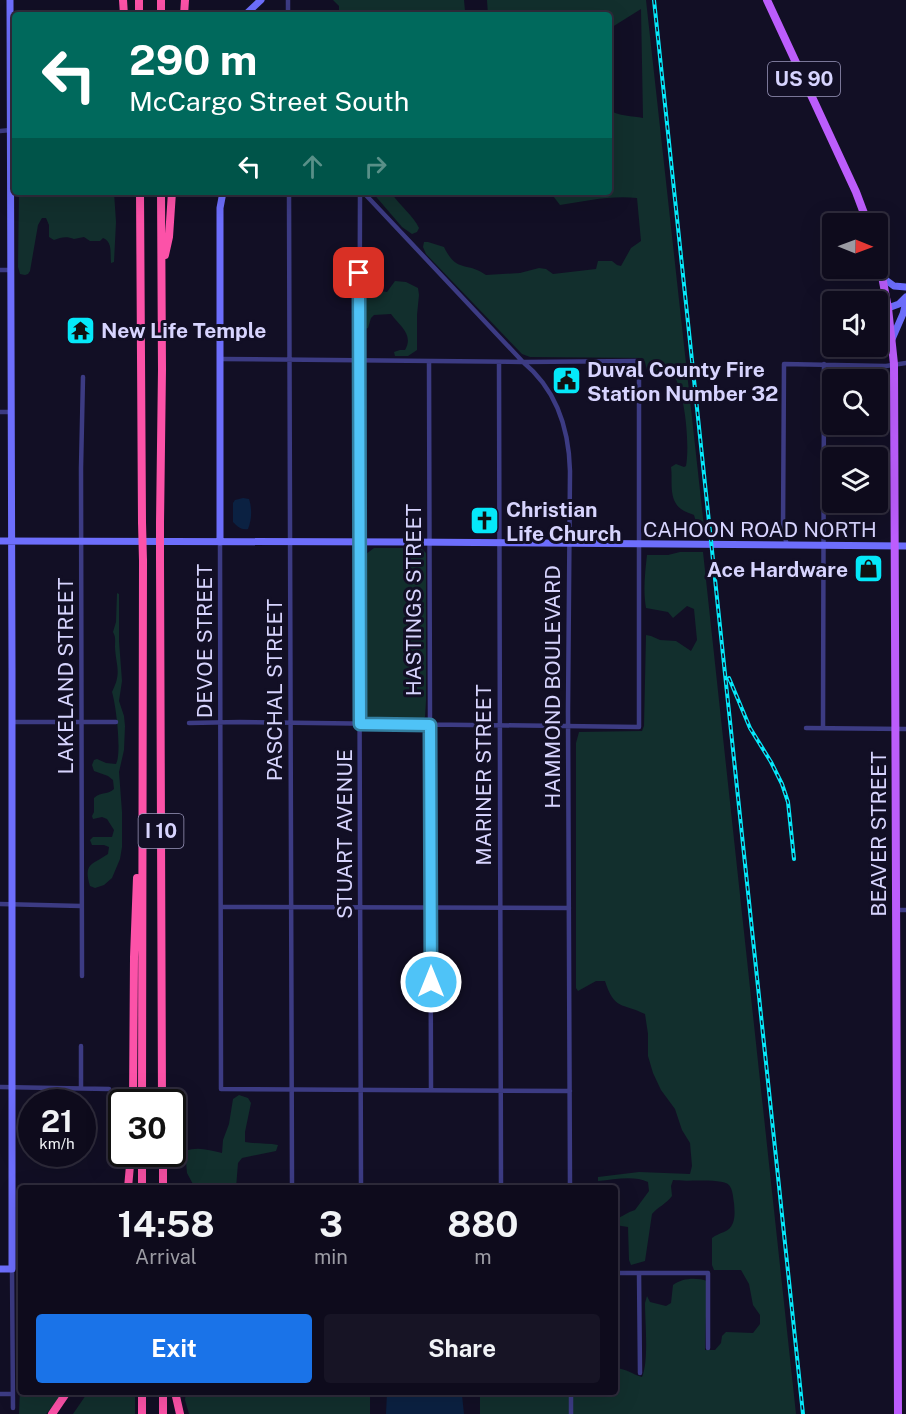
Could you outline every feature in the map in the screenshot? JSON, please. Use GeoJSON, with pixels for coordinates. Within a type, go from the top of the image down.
{"type":"FeatureCollection","features":[{"type":"Feature","properties":{"kind":"highway"},"geometry":{"type":"LineString","coordinates":[[135,195],[140,265]]}},
{"type":"Feature","properties":{"kind":"highway","name":"I 10"},"geometry":{"type":"LineString","coordinates":[[140,195],[143,561],[142,1089]]}},
{"type":"Feature","properties":{"kind":"highway","name":"I 10"},"geometry":{"type":"LineString","coordinates":[[161,195],[162,1089]]}},
{"type":"Feature","properties":{"kind":"highway"},"geometry":{"type":"LineString","coordinates":[[162,273],[169,237],[172,195]]}},
{"type":"Feature","properties":{"kind":"highway"},"geometry":{"type":"LineString","coordinates":[[133,1089],[137,866],[142,843]]}},
{"type":"Feature","properties":{"kind":"highway"},"geometry":{"type":"LineString","coordinates":[[128,1185],[130,1167]]}},
{"type":"Feature","properties":{"kind":"highway"},"geometry":{"type":"LineString","coordinates":[[142,1167],[142,1185]]}},
{"type":"Feature","properties":{"kind":"highway"},"geometry":{"type":"LineString","coordinates":[[163,1167],[163,1185]]}},
{"type":"Feature","properties":{"kind":"highway"},"geometry":{"type":"LineString","coordinates":[[52,1414],[65,1395]]}},
{"type":"Feature","properties":{"kind":"highway"},"geometry":{"type":"LineString","coordinates":[[142,1395],[142,1414]]}},
{"type":"Feature","properties":{"kind":"highway"},"geometry":{"type":"LineString","coordinates":[[163,1395],[163,1414]]}},
{"type":"Feature","properties":{"kind":"highway"},"geometry":{"type":"LineString","coordinates":[[176,1395],[180,1414]]}},
{"type":"Feature","properties":{"kind":"main road","name":"US 90"},"geometry":{"type":"LineString","coordinates":[[767,0],[864,213]]}},
{"type":"Feature","properties":{"kind":"main road","name":"BEAVER STREET"},"geometry":{"type":"LineString","coordinates":[[888,308],[894,364],[898,1414]]}},
{"type":"Feature","properties":{"kind":"street"},"geometry":{"type":"LineString","coordinates":[[10,0],[13,1408]]}},
{"type":"Feature","properties":{"kind":"street"},"geometry":{"type":"LineString","coordinates":[[248,12],[261,0]]}},
{"type":"Feature","properties":{"kind":"street"},"geometry":{"type":"LineString","coordinates":[[0,131],[10,130]]}},
{"type":"Feature","properties":{"kind":"street","name":"DEVOE STREET"},"geometry":{"type":"LineString","coordinates":[[222,195],[220,208],[221,1089],[292,1089]]}},
{"type":"Feature","properties":{"kind":"street","name":"PASCHAL STREET"},"geometry":{"type":"LineString","coordinates":[[289,195],[292,1185]]}},
{"type":"Feature","properties":{"kind":"street","name":"STUART AVENUE"},"geometry":{"type":"LineString","coordinates":[[361,1185],[359,361],[362,195]]}},
{"type":"Feature","properties":{"kind":"street","name":"HAMMOND BOULEVARD"},"geometry":{"type":"LineString","coordinates":[[365,195],[532,369],[548,391],[565,426],[569,457],[570,1185]]}},
{"type":"Feature","properties":{"kind":"street"},"geometry":{"type":"LineString","coordinates":[[0,270],[10,270]]}},
{"type":"Feature","properties":{"kind":"street"},"geometry":{"type":"LineString","coordinates":[[884,279],[894,286],[906,287]]}},
{"type":"Feature","properties":{"kind":"street"},"geometry":{"type":"LineString","coordinates":[[888,308],[899,304],[906,297]]}},
{"type":"Feature","properties":{"kind":"street"},"geometry":{"type":"LineString","coordinates":[[892,339],[906,302]]}},
{"type":"Feature","properties":{"kind":"street"},"geometry":{"type":"LineString","coordinates":[[189,723],[639,727],[639,361],[220,359]]}},
{"type":"Feature","properties":{"kind":"street","name":"HASTINGS STREET"},"geometry":{"type":"LineString","coordinates":[[429,361],[431,1090]]}},
{"type":"Feature","properties":{"kind":"street","name":"MARINER STREET"},"geometry":{"type":"LineString","coordinates":[[499,362],[501,1185]]}},
{"type":"Feature","properties":{"kind":"street"},"geometry":{"type":"LineString","coordinates":[[787,545],[783,530],[784,364],[886,366],[906,363]]}},
{"type":"Feature","properties":{"kind":"street"},"geometry":{"type":"LineString","coordinates":[[823,728],[824,364]]}},
{"type":"Feature","properties":{"kind":"street","name":"LAKELAND STREET"},"geometry":{"type":"LineString","coordinates":[[81,975],[83,377]]}},
{"type":"Feature","properties":{"kind":"street"},"geometry":{"type":"LineString","coordinates":[[0,412],[11,412]]}},
{"type":"Feature","properties":{"kind":"street"},"geometry":{"type":"LineString","coordinates":[[0,541],[220,542]]}},
{"type":"Feature","properties":{"kind":"street","name":"CAHOON ROAD NORTH"},"geometry":{"type":"LineString","coordinates":[[220,542],[906,546]]}},
{"type":"Feature","properties":{"kind":"street"},"geometry":{"type":"LineString","coordinates":[[12,722],[116,722]]}},
{"type":"Feature","properties":{"kind":"street"},"geometry":{"type":"LineString","coordinates":[[806,728],[906,729]]}},
{"type":"Feature","properties":{"kind":"street"},"geometry":{"type":"LineString","coordinates":[[0,904],[81,906]]}},
{"type":"Feature","properties":{"kind":"street"},"geometry":{"type":"LineString","coordinates":[[221,907],[569,908]]}},
{"type":"Feature","properties":{"kind":"street"},"geometry":{"type":"LineString","coordinates":[[896,910],[906,910]]}},
{"type":"Feature","properties":{"kind":"street"},"geometry":{"type":"LineString","coordinates":[[81,1046],[81,1088]]}},
{"type":"Feature","properties":{"kind":"street"},"geometry":{"type":"LineString","coordinates":[[0,1087],[109,1089]]}},
{"type":"Feature","properties":{"kind":"street"},"geometry":{"type":"LineString","coordinates":[[292,1089],[570,1091]]}},
{"type":"Feature","properties":{"kind":"street"},"geometry":{"type":"LineString","coordinates":[[897,1089],[906,1089]]}},
{"type":"Feature","properties":{"kind":"street"},"geometry":{"type":"LineString","coordinates":[[0,1269],[12,1269]]}},
{"type":"Feature","properties":{"kind":"street"},"geometry":{"type":"LineString","coordinates":[[618,1273],[708,1273],[708,1348]]}},
{"type":"Feature","properties":{"kind":"street"},"geometry":{"type":"LineString","coordinates":[[639,1273],[640,1373]]}},
{"type":"Feature","properties":{"kind":"street"},"geometry":{"type":"LineString","coordinates":[[0,1394],[13,1394]]}},
{"type":"Feature","properties":{"kind":"street"},"geometry":{"type":"LineString","coordinates":[[571,1395],[571,1414]]}},
{"type":"Feature","properties":{"kind":"green space"},"geometry":{"type":"Polygon","coordinates":[[[333,0],[464,0],[466,12],[339,12],[339,6],[333,0]]]}},
{"type":"Feature","properties":{"kind":"green space"},"geometry":{"type":"Polygon","coordinates":[[[487,0],[646,0],[704,527],[701,529],[694,515],[677,505],[672,490],[671,467],[676,464],[686,466],[687,445],[683,403],[676,379],[671,371],[661,370],[650,373],[642,358],[530,357],[522,354],[426,254],[423,247],[424,242],[428,242],[444,247],[453,261],[486,275],[520,273],[539,268],[546,269],[553,274],[596,269],[598,261],[612,261],[621,266],[631,248],[641,241],[637,198],[608,198],[560,205],[552,195],[612,195],[612,112],[643,118],[641,9],[612,27],[612,12],[488,12],[487,0]]]}},
{"type":"Feature","properties":{"kind":"green space"},"geometry":{"type":"Polygon","coordinates":[[[19,195],[114,195],[116,222],[114,262],[111,263],[108,242],[103,238],[100,241],[90,241],[84,237],[74,239],[64,237],[54,240],[49,237],[49,225],[46,218],[42,218],[38,225],[30,271],[25,275],[20,274],[18,267],[19,195]]]}},
{"type":"Feature","properties":{"kind":"green space"},"geometry":{"type":"Polygon","coordinates":[[[375,195],[393,195],[419,228],[412,234],[402,227],[375,195]]]}},
{"type":"Feature","properties":{"kind":"green space"},"geometry":{"type":"Polygon","coordinates":[[[395,281],[406,282],[418,288],[417,350],[408,356],[395,356],[394,352],[405,350],[408,340],[405,331],[391,314],[374,315],[368,328],[365,329],[364,294],[366,289],[369,287],[387,292],[395,281]]]}},
{"type":"Feature","properties":{"kind":"green space"},"geometry":{"type":"Polygon","coordinates":[[[374,548],[414,548],[422,549],[426,553],[426,701],[425,717],[421,720],[370,719],[365,715],[366,554],[374,548]]]}},
{"type":"Feature","properties":{"kind":"green space"},"geometry":{"type":"Polygon","coordinates":[[[680,552],[703,552],[796,1414],[480,1414],[480,1395],[618,1395],[618,1368],[642,1377],[645,1361],[647,1296],[650,1302],[666,1306],[671,1303],[673,1285],[681,1281],[694,1279],[707,1281],[705,1350],[715,1350],[726,1332],[753,1333],[760,1324],[760,1315],[753,1305],[749,1284],[741,1270],[714,1270],[712,1265],[712,1238],[728,1230],[734,1220],[732,1191],[729,1185],[711,1181],[673,1180],[672,1196],[652,1214],[645,1261],[631,1265],[628,1227],[618,1225],[618,1218],[635,1210],[649,1191],[648,1182],[630,1178],[598,1181],[598,1177],[639,1172],[690,1174],[692,1166],[690,1143],[682,1130],[675,1109],[661,1090],[653,1073],[648,1056],[645,1014],[616,1001],[605,981],[596,981],[578,991],[576,988],[576,743],[579,732],[642,731],[646,635],[660,640],[676,641],[691,651],[697,640],[694,609],[687,606],[673,618],[668,612],[646,608],[644,588],[647,555],[668,555],[680,552]]]}},
{"type":"Feature","properties":{"kind":"green space"},"geometry":{"type":"Polygon","coordinates":[[[117,593],[119,594],[122,681],[119,701],[125,726],[124,750],[119,772],[122,847],[112,878],[104,885],[95,888],[90,886],[88,869],[108,854],[109,847],[92,845],[90,840],[93,837],[112,837],[114,830],[107,819],[102,817],[93,819],[94,798],[114,789],[113,780],[94,771],[92,765],[97,759],[116,764],[118,758],[118,729],[112,692],[118,674],[113,632],[116,622],[117,593]]]}},
{"type":"Feature","properties":{"kind":"green space"},"geometry":{"type":"Polygon","coordinates":[[[239,1095],[248,1098],[251,1103],[245,1142],[278,1145],[276,1151],[242,1158],[238,1163],[236,1185],[193,1185],[187,1173],[186,1151],[199,1149],[222,1153],[223,1140],[229,1124],[233,1099],[239,1095]]]}},
{"type":"Feature","properties":{"kind":"green space"},"geometry":{"type":"Polygon","coordinates":[[[20,1395],[31,1397],[33,1395],[62,1395],[46,1414],[19,1414],[20,1395]]]}},
{"type":"Feature","properties":{"kind":"green space"},"geometry":{"type":"Polygon","coordinates":[[[86,1395],[135,1395],[135,1414],[73,1414],[86,1395]]]}},
{"type":"Feature","properties":{"kind":"green space"},"geometry":{"type":"Polygon","coordinates":[[[186,1395],[370,1395],[370,1414],[189,1414],[186,1395]]]}},
{"type":"Feature","properties":{"kind":"water"},"geometry":{"type":"Polygon","coordinates":[[[243,498],[249,499],[251,506],[248,529],[240,528],[233,522],[233,503],[243,498]]]}},
{"type":"Feature","properties":{"kind":"water"},"geometry":{"type":"Polygon","coordinates":[[[387,1395],[462,1395],[464,1414],[386,1414],[387,1395]]]}},
{"type":"Feature","properties":{"kind":"railway"},"geometry":{"type":"LineString","coordinates":[[654,0],[803,1414]]}},
{"type":"Feature","properties":{"kind":"railway"},"geometry":{"type":"LineString","coordinates":[[729,678],[750,728],[782,784],[788,802],[794,859]]}},
{"type":"Feature","properties":{"kind":"place","name":"New Life Temple"},"geometry":{"type":"Point","coordinates":[80,330]}},
{"type":"Feature","properties":{"kind":"place","name":"Duval County Fire Station Number 32"},"geometry":{"type":"Point","coordinates":[566,381]}},
{"type":"Feature","properties":{"kind":"place","name":"Christian Life Church"},"geometry":{"type":"Point","coordinates":[485,521]}},
{"type":"Feature","properties":{"kind":"place","name":"Ace Hardware"},"geometry":{"type":"Point","coordinates":[869,569]}},
{"type":"Feature","properties":{"kind":"route"},"geometry":{"type":"LineString","coordinates":[[359,273],[360,724],[430,725],[431,982]]}}]}
